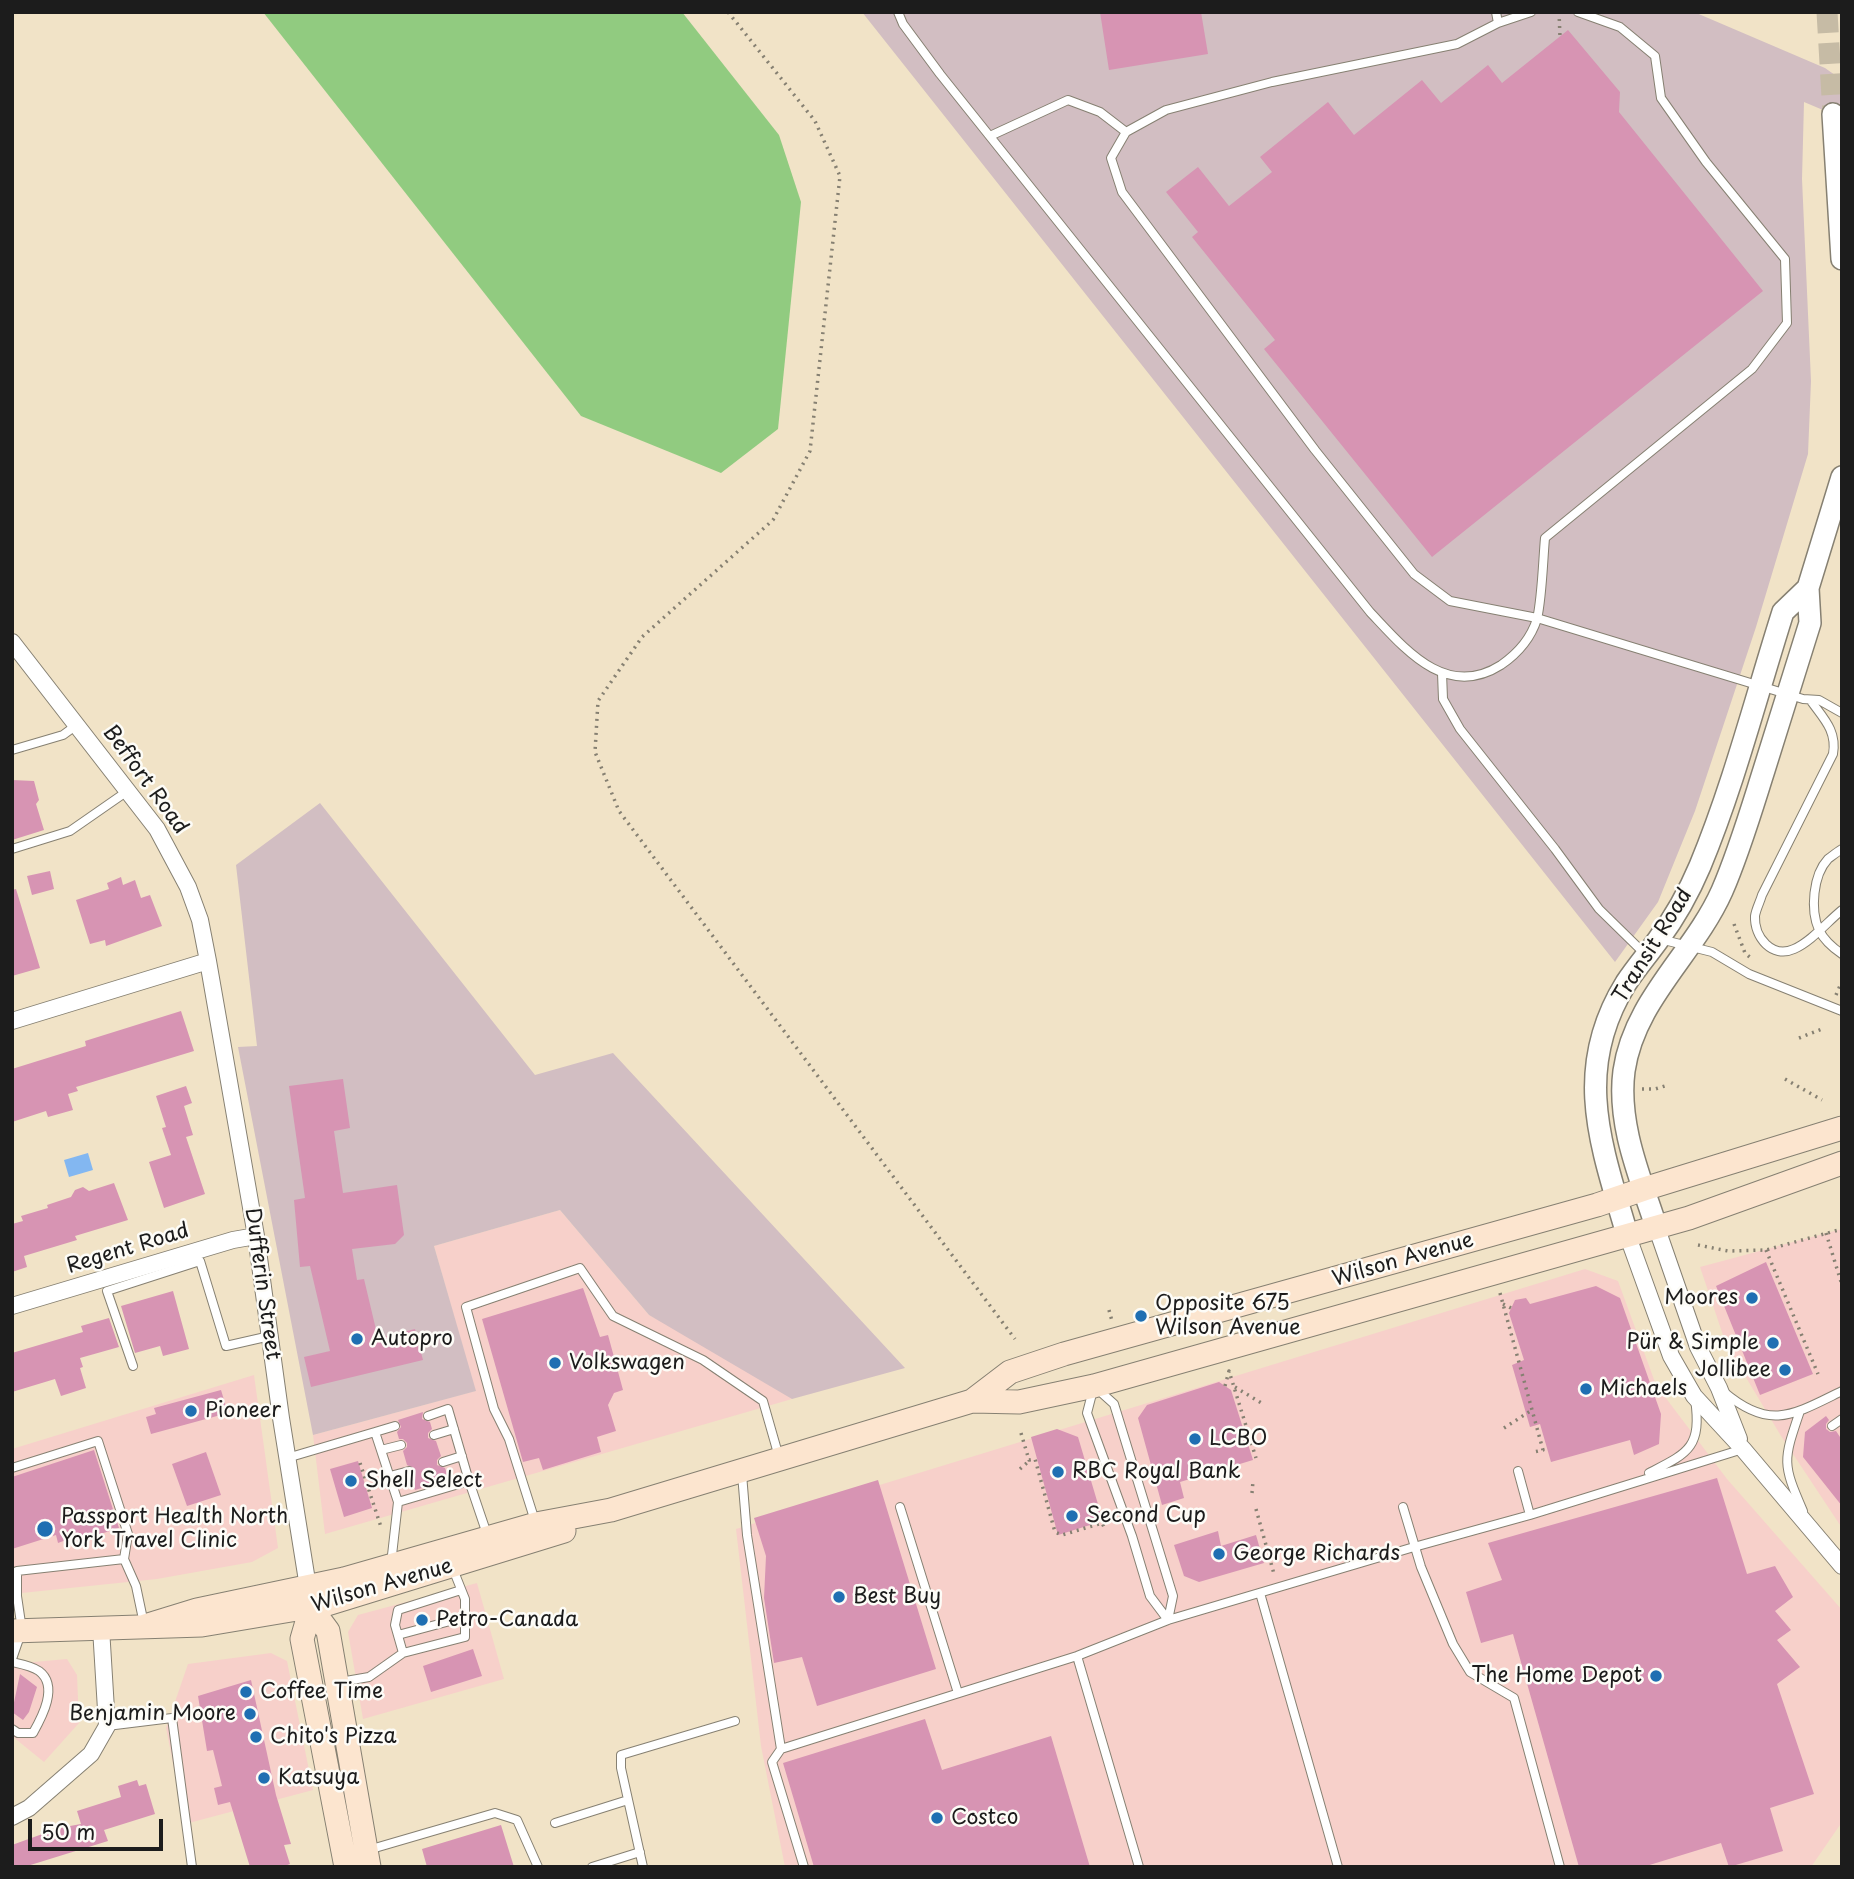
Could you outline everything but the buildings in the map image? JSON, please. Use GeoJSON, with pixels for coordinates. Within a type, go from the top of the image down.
{"type":"FeatureCollection","features":[{"type":"Feature","properties":{"kind":"main road","name":"Wilson Avenue"},"geometry":{"type":"LineString","coordinates":[[972,1401],[1010,1372],[1082,1349],[1584,1209],[1842,1128]]}},
{"type":"Feature","properties":{"kind":"main road","name":"Wilson Avenue"},"geometry":{"type":"LineString","coordinates":[[309,1597],[391,1565],[488,1536],[611,1510],[972,1401],[1019,1402],[1094,1386],[1689,1218],[1842,1163]]}},
{"type":"Feature","properties":{"kind":"main road"},"geometry":{"type":"LineString","coordinates":[[1082,1349],[1094,1386]]}},
{"type":"Feature","properties":{"kind":"main road","name":"Wilson Avenue"},"geometry":{"type":"LineString","coordinates":[[17,1630],[145,1626],[197,1610],[309,1597],[452,1566],[554,1535],[611,1510]]}},
{"type":"Feature","properties":{"kind":"main road","name":"Dufferin Street"},"geometry":{"type":"LineString","coordinates":[[309,1597],[328,1631],[367,1858]]}},
{"type":"Feature","properties":{"kind":"main road","name":"Dufferin Street"},"geometry":{"type":"LineString","coordinates":[[309,1597],[302,1639],[346,1867]]}},
{"type":"Feature","properties":{"kind":"street"},"geometry":{"type":"LineString","coordinates":[[1833,114],[1842,259]]}},
{"type":"Feature","properties":{"kind":"street","name":"Transit Road"},"geometry":{"type":"LineString","coordinates":[[1656,1226],[1627,1130],[1623,1109],[1624,1071],[1638,1022],[1709,915],[1731,870],[1810,623],[1808,588],[1842,477]]}},
{"type":"Feature","properties":{"kind":"street","name":"Transit Road"},"geometry":{"type":"LineString","coordinates":[[1627,1234],[1596,1114],[1597,1066],[1603,1035],[1626,983],[1688,892],[1712,835],[1783,612],[1808,588]]}},
{"type":"Feature","properties":{"kind":"street","name":"Beffort Road"},"geometry":{"type":"LineString","coordinates":[[12,642],[157,828],[180,868],[200,920],[208,961]]}},
{"type":"Feature","properties":{"kind":"street"},"geometry":{"type":"LineString","coordinates":[[12,1021],[208,961]]}},
{"type":"Feature","properties":{"kind":"street","name":"Dufferin Street"},"geometry":{"type":"LineString","coordinates":[[208,961],[257,1236],[309,1597]]}},
{"type":"Feature","properties":{"kind":"street"},"geometry":{"type":"LineString","coordinates":[[1656,1226],[1698,1347],[1719,1388],[1743,1449]]}},
{"type":"Feature","properties":{"kind":"street"},"geometry":{"type":"LineString","coordinates":[[1627,1234],[1671,1356],[1695,1396],[1842,1566]]}},
{"type":"Feature","properties":{"kind":"street","name":"Regent Road"},"geometry":{"type":"LineString","coordinates":[[12,1306],[105,1285],[169,1265],[233,1240],[257,1236]]}},
{"type":"Feature","properties":{"kind":"street"},"geometry":{"type":"LineString","coordinates":[[12,1816],[29,1808],[91,1754],[107,1726],[101,1629]]}},
{"type":"Feature","properties":{"kind":"lane"},"geometry":{"type":"LineString","coordinates":[[898,12],[903,24],[990,136],[1370,612],[1412,655],[1435,671],[1460,677],[1486,674],[1524,645],[1537,618],[1545,538],[1752,369],[1787,323],[1785,259],[1706,162],[1661,98],[1654,56],[1620,27],[1578,12]]}},
{"type":"Feature","properties":{"kind":"lane"},"geometry":{"type":"LineString","coordinates":[[1496,12],[1499,23]]}},
{"type":"Feature","properties":{"kind":"lane"},"geometry":{"type":"LineString","coordinates":[[1531,12],[1499,23],[1457,44],[1272,82],[1166,110],[1126,132],[1111,158],[1122,192],[1315,450],[1414,574],[1450,601],[1537,618],[1811,701],[1819,700],[1842,713]]}},
{"type":"Feature","properties":{"kind":"lane"},"geometry":{"type":"LineString","coordinates":[[990,136],[1068,100],[1100,112],[1126,132]]}},
{"type":"Feature","properties":{"kind":"lane"},"geometry":{"type":"LineString","coordinates":[[1442,673],[1443,699],[1460,729],[1599,909],[1653,947],[1688,947],[1712,952],[1749,974],[1842,1011]]}},
{"type":"Feature","properties":{"kind":"lane"},"geometry":{"type":"LineString","coordinates":[[1811,701],[1831,727],[1835,743],[1833,754],[1762,895],[1755,915],[1756,930],[1762,941],[1772,949],[1784,952],[1794,949],[1842,910]]}},
{"type":"Feature","properties":{"kind":"lane"},"geometry":{"type":"LineString","coordinates":[[12,750],[63,734],[78,724]]}},
{"type":"Feature","properties":{"kind":"lane"},"geometry":{"type":"LineString","coordinates":[[12,849],[71,831],[129,790]]}},
{"type":"Feature","properties":{"kind":"lane"},"geometry":{"type":"LineString","coordinates":[[1842,849],[1827,861],[1815,887],[1815,914],[1819,929],[1830,946],[1842,954]]}},
{"type":"Feature","properties":{"kind":"lane"},"geometry":{"type":"LineString","coordinates":[[169,1265],[200,1261],[226,1346],[270,1336]]}},
{"type":"Feature","properties":{"kind":"lane"},"geometry":{"type":"LineString","coordinates":[[536,1524],[509,1439],[494,1409],[466,1307],[580,1268],[613,1316],[703,1360],[763,1401],[780,1460]]}},
{"type":"Feature","properties":{"kind":"lane"},"geometry":{"type":"LineString","coordinates":[[105,1285],[133,1366]]}},
{"type":"Feature","properties":{"kind":"lane"},"geometry":{"type":"LineString","coordinates":[[1094,1386],[1114,1404],[1173,1596],[1168,1620],[1150,1596],[1132,1536],[1087,1413],[1094,1386]]}},
{"type":"Feature","properties":{"kind":"lane"},"geometry":{"type":"LineString","coordinates":[[1719,1388],[1741,1406],[1764,1416],[1800,1411],[1842,1391]]}},
{"type":"Feature","properties":{"kind":"lane"},"geometry":{"type":"LineString","coordinates":[[1632,1482],[1683,1455],[1694,1440],[1698,1425],[1695,1396]]}},
{"type":"Feature","properties":{"kind":"lane"},"geometry":{"type":"LineString","coordinates":[[428,1416],[448,1409],[488,1536]]}},
{"type":"Feature","properties":{"kind":"lane"},"geometry":{"type":"LineString","coordinates":[[1800,1411],[1787,1449],[1787,1473],[1809,1526]]}},
{"type":"Feature","properties":{"kind":"lane"},"geometry":{"type":"LineString","coordinates":[[1832,1426],[1842,1419]]}},
{"type":"Feature","properties":{"kind":"lane"},"geometry":{"type":"LineString","coordinates":[[287,1458],[395,1426]]}},
{"type":"Feature","properties":{"kind":"lane"},"geometry":{"type":"LineString","coordinates":[[434,1435],[454,1429]]}},
{"type":"Feature","properties":{"kind":"lane"},"geometry":{"type":"LineString","coordinates":[[375,1432],[398,1502],[391,1565]]}},
{"type":"Feature","properties":{"kind":"lane"},"geometry":{"type":"LineString","coordinates":[[12,1468],[98,1441],[128,1534],[124,1559],[136,1586],[145,1626]]}},
{"type":"Feature","properties":{"kind":"lane"},"geometry":{"type":"LineString","coordinates":[[381,1450],[401,1445]]}},
{"type":"Feature","properties":{"kind":"lane"},"geometry":{"type":"LineString","coordinates":[[804,1867],[772,1762],[781,1749],[1077,1656],[1168,1620],[1530,1515],[1743,1449]]}},
{"type":"Feature","properties":{"kind":"lane"},"geometry":{"type":"LineString","coordinates":[[443,1462],[462,1456]]}},
{"type":"Feature","properties":{"kind":"lane"},"geometry":{"type":"LineString","coordinates":[[390,1476],[409,1471]]}},
{"type":"Feature","properties":{"kind":"lane"},"geometry":{"type":"LineString","coordinates":[[742,1471],[747,1535],[781,1749]]}},
{"type":"Feature","properties":{"kind":"lane"},"geometry":{"type":"LineString","coordinates":[[1518,1471],[1530,1515]]}},
{"type":"Feature","properties":{"kind":"lane"},"geometry":{"type":"LineString","coordinates":[[398,1502],[470,1481]]}},
{"type":"Feature","properties":{"kind":"lane"},"geometry":{"type":"LineString","coordinates":[[900,1507],[958,1693]]}},
{"type":"Feature","properties":{"kind":"lane"},"geometry":{"type":"LineString","coordinates":[[1403,1507],[1414,1547],[1453,1644],[1470,1672],[1514,1698],[1560,1867]]}},
{"type":"Feature","properties":{"kind":"lane"},"geometry":{"type":"LineString","coordinates":[[17,1571],[124,1559]]}},
{"type":"Feature","properties":{"kind":"lane"},"geometry":{"type":"LineString","coordinates":[[12,1562],[17,1571],[17,1630],[12,1660],[36,1669],[43,1675],[48,1688],[45,1712],[33,1733],[18,1733],[12,1728]]}},
{"type":"Feature","properties":{"kind":"lane"},"geometry":{"type":"LineString","coordinates":[[337,1683],[369,1677],[403,1653],[465,1637],[465,1600],[452,1566]]}},
{"type":"Feature","properties":{"kind":"lane"},"geometry":{"type":"LineString","coordinates":[[403,1653],[396,1625],[398,1610],[461,1590]]}},
{"type":"Feature","properties":{"kind":"lane"},"geometry":{"type":"LineString","coordinates":[[1260,1592],[1338,1867]]}},
{"type":"Feature","properties":{"kind":"lane"},"geometry":{"type":"LineString","coordinates":[[398,1635],[465,1616]]}},
{"type":"Feature","properties":{"kind":"lane"},"geometry":{"type":"LineString","coordinates":[[1077,1656],[1139,1867]]}},
{"type":"Feature","properties":{"kind":"lane"},"geometry":{"type":"LineString","coordinates":[[107,1726],[172,1718],[192,1867]]}},
{"type":"Feature","properties":{"kind":"lane"},"geometry":{"type":"LineString","coordinates":[[643,1867],[621,1755],[735,1721]]}},
{"type":"Feature","properties":{"kind":"lane"},"geometry":{"type":"LineString","coordinates":[[555,1823],[628,1800]]}},
{"type":"Feature","properties":{"kind":"lane"},"geometry":{"type":"LineString","coordinates":[[367,1858],[495,1813],[517,1820],[538,1867]]}},
{"type":"Feature","properties":{"kind":"lane"},"geometry":{"type":"LineString","coordinates":[[592,1867],[640,1852]]}},
{"type":"Feature","properties":{"kind":"path"},"geometry":{"type":"LineString","coordinates":[[728,12],[816,121],[840,176],[810,451],[772,520],[642,637],[598,701],[595,752],[619,811],[1015,1339]]}},
{"type":"Feature","properties":{"kind":"path"},"geometry":{"type":"LineString","coordinates":[[1559,12],[1560,37]]}},
{"type":"Feature","properties":{"kind":"path"},"geometry":{"type":"LineString","coordinates":[[1734,924],[1745,953],[1758,965]]}},
{"type":"Feature","properties":{"kind":"path"},"geometry":{"type":"LineString","coordinates":[[1826,992],[1835,996],[1842,981]]}},
{"type":"Feature","properties":{"kind":"path"},"geometry":{"type":"LineString","coordinates":[[1799,1038],[1822,1028]]}},
{"type":"Feature","properties":{"kind":"path"},"geometry":{"type":"LineString","coordinates":[[1785,1079],[1822,1100]]}},
{"type":"Feature","properties":{"kind":"path"},"geometry":{"type":"LineString","coordinates":[[1634,1088],[1655,1089],[1668,1085]]}},
{"type":"Feature","properties":{"kind":"path"},"geometry":{"type":"LineString","coordinates":[[1698,1245],[1728,1251],[1766,1250],[1842,1229]]}},
{"type":"Feature","properties":{"kind":"path"},"geometry":{"type":"LineString","coordinates":[[1826,1233],[1842,1285]]}},
{"type":"Feature","properties":{"kind":"path"},"geometry":{"type":"LineString","coordinates":[[1766,1250],[1818,1374]]}},
{"type":"Feature","properties":{"kind":"path"},"geometry":{"type":"LineString","coordinates":[[1500,1293],[1543,1450],[1534,1452]]}},
{"type":"Feature","properties":{"kind":"path"},"geometry":{"type":"LineString","coordinates":[[1503,1304],[1511,1308]]}},
{"type":"Feature","properties":{"kind":"path"},"geometry":{"type":"LineString","coordinates":[[1225,1386],[1229,1371],[1256,1458]]}},
{"type":"Feature","properties":{"kind":"path"},"geometry":{"type":"LineString","coordinates":[[1234,1387],[1263,1404]]}},
{"type":"Feature","properties":{"kind":"path"},"geometry":{"type":"LineString","coordinates":[[1504,1428],[1532,1410]]}},
{"type":"Feature","properties":{"kind":"path"},"geometry":{"type":"LineString","coordinates":[[1021,1433],[1029,1460]]}},
{"type":"Feature","properties":{"kind":"path"},"geometry":{"type":"LineString","coordinates":[[1020,1469],[1029,1460],[1035,1459],[1055,1532],[1062,1535],[1102,1523],[1104,1527]]}},
{"type":"Feature","properties":{"kind":"path"},"geometry":{"type":"LineString","coordinates":[[360,1463],[381,1528]]}},
{"type":"Feature","properties":{"kind":"path"},"geometry":{"type":"LineString","coordinates":[[1252,1493],[1253,1481]]}},
{"type":"Feature","properties":{"kind":"path"},"geometry":{"type":"LineString","coordinates":[[1256,1509],[1273,1574]]}},
{"type":"Feature","properties":{"kind":"shaded area"},"geometry":{"type":"Polygon","coordinates":[[[862,12],[1694,12],[1825,68],[1842,80],[1842,118],[1804,102],[1802,179],[1811,381],[1808,454],[1756,627],[1695,811],[1658,902],[1615,962],[862,12]]]}},
{"type":"Feature","properties":{"kind":"shaded area"},"geometry":{"type":"Polygon","coordinates":[[[320,803],[535,1075],[613,1053],[905,1368],[792,1399],[649,1315],[560,1210],[434,1246],[476,1391],[313,1435],[238,1047],[257,1046],[236,865],[320,803]]]}},
{"type":"Feature","properties":{"kind":"shaded area"},"geometry":{"type":"Polygon","coordinates":[[[560,1210],[649,1315],[735,1359],[792,1399],[325,1534],[313,1435],[475,1391],[434,1246],[560,1210]]]}},
{"type":"Feature","properties":{"kind":"shaded area"},"geometry":{"type":"Polygon","coordinates":[[[1842,1229],[1842,1528],[1781,1436],[1726,1344],[1700,1267],[1842,1229]]]}},
{"type":"Feature","properties":{"kind":"shaded area"},"geometry":{"type":"Polygon","coordinates":[[[1585,1269],[1618,1281],[1656,1385],[1727,1479],[1842,1610],[1842,1822],[1811,1867],[785,1867],[761,1746],[736,1529],[1585,1269]]]}},
{"type":"Feature","properties":{"kind":"shaded area"},"geometry":{"type":"Polygon","coordinates":[[[254,1375],[278,1548],[252,1562],[157,1579],[12,1594],[12,1449],[254,1375]]]}},
{"type":"Feature","properties":{"kind":"shaded area"},"geometry":{"type":"Polygon","coordinates":[[[477,1583],[504,1679],[363,1719],[348,1632],[358,1615],[477,1583]]]}},
{"type":"Feature","properties":{"kind":"shaded area"},"geometry":{"type":"Polygon","coordinates":[[[271,1653],[287,1661],[313,1790],[185,1824],[166,1728],[188,1664],[271,1653]]]}},
{"type":"Feature","properties":{"kind":"shaded area"},"geometry":{"type":"Polygon","coordinates":[[[67,1659],[77,1675],[79,1723],[44,1762],[12,1736],[12,1664],[67,1659]]]}},
{"type":"Feature","properties":{"kind":"green space"},"geometry":{"type":"Polygon","coordinates":[[[263,12],[682,12],[779,135],[801,202],[778,429],[721,473],[581,416],[263,12]]]}},
{"type":"Feature","properties":{"kind":"water"},"geometry":{"type":"Polygon","coordinates":[[[88,1153],[93,1170],[69,1177],[64,1160],[88,1153]]]}},
{"type":"Feature","properties":{"kind":"tunnel"},"geometry":{"type":"LineString","coordinates":[[1827,12],[1833,114]]}},
{"type":"Feature","properties":{"kind":"place","name":"Moores"},"geometry":{"type":"Point","coordinates":[1752,1298]}},
{"type":"Feature","properties":{"kind":"place","name":"Opposite 675 Wilson Avenue"},"geometry":{"type":"Point","coordinates":[1141,1316]}},
{"type":"Feature","properties":{"kind":"place","name":"Autopro"},"geometry":{"type":"Point","coordinates":[357,1339]}},
{"type":"Feature","properties":{"kind":"place","name":"Pür & Simple"},"geometry":{"type":"Point","coordinates":[1773,1343]}},
{"type":"Feature","properties":{"kind":"place","name":"Volkswagen"},"geometry":{"type":"Point","coordinates":[555,1363]}},
{"type":"Feature","properties":{"kind":"place","name":"Jollibee"},"geometry":{"type":"Point","coordinates":[1785,1370]}},
{"type":"Feature","properties":{"kind":"place","name":"Michaels"},"geometry":{"type":"Point","coordinates":[1586,1389]}},
{"type":"Feature","properties":{"kind":"place","name":"Pioneer"},"geometry":{"type":"Point","coordinates":[191,1411]}},
{"type":"Feature","properties":{"kind":"place","name":"LCBO"},"geometry":{"type":"Point","coordinates":[1195,1439]}},
{"type":"Feature","properties":{"kind":"place","name":"RBC Royal Bank"},"geometry":{"type":"Point","coordinates":[1058,1472]}},
{"type":"Feature","properties":{"kind":"place","name":"Shell Select"},"geometry":{"type":"Point","coordinates":[351,1481]}},
{"type":"Feature","properties":{"kind":"place","name":"Second Cup"},"geometry":{"type":"Point","coordinates":[1072,1516]}},
{"type":"Feature","properties":{"kind":"place","name":"Passport Health North York Travel Clinic"},"geometry":{"type":"Point","coordinates":[45,1529]}},
{"type":"Feature","properties":{"kind":"place","name":"George Richards"},"geometry":{"type":"Point","coordinates":[1219,1554]}},
{"type":"Feature","properties":{"kind":"place","name":"Best Buy"},"geometry":{"type":"Point","coordinates":[839,1597]}},
{"type":"Feature","properties":{"kind":"place","name":"Petro-Canada"},"geometry":{"type":"Point","coordinates":[422,1620]}},
{"type":"Feature","properties":{"kind":"place","name":"The Home Depot"},"geometry":{"type":"Point","coordinates":[1656,1676]}},
{"type":"Feature","properties":{"kind":"place","name":"Coffee Time"},"geometry":{"type":"Point","coordinates":[246,1692]}},
{"type":"Feature","properties":{"kind":"place","name":"Benjamin Moore"},"geometry":{"type":"Point","coordinates":[250,1714]}},
{"type":"Feature","properties":{"kind":"place","name":"Chito's Pizza"},"geometry":{"type":"Point","coordinates":[256,1737]}},
{"type":"Feature","properties":{"kind":"place","name":"Katsuya"},"geometry":{"type":"Point","coordinates":[264,1778]}},
{"type":"Feature","properties":{"kind":"place","name":"Costco"},"geometry":{"type":"Point","coordinates":[937,1818]}}]}
